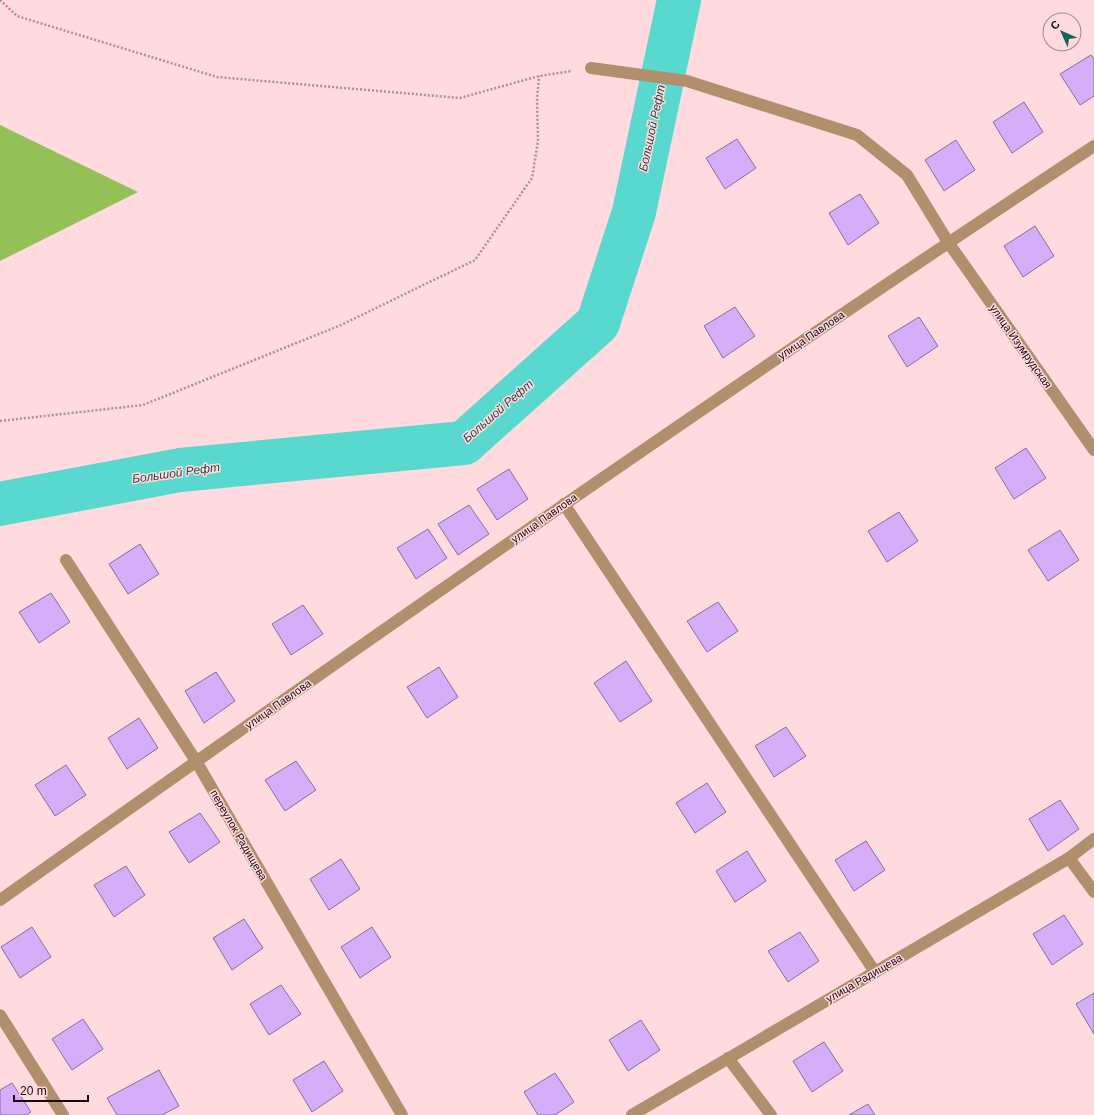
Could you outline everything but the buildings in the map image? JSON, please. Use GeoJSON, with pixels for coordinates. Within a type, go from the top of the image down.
{"type":"FeatureCollection","features":[{"type":"Feature","properties":{"kind":"street","name":"улица Изумрудская"},"geometry":{"type":"LineString","coordinates":[[591,68],[686,81],[857,135],[907,175],[948,242],[1094,450]]}},
{"type":"Feature","properties":{"kind":"street","name":"улица Павлова"},"geometry":{"type":"LineString","coordinates":[[0,900],[564,504],[948,242],[1094,146]]}},
{"type":"Feature","properties":{"kind":"street"},"geometry":{"type":"LineString","coordinates":[[564,504],[875,972]]}},
{"type":"Feature","properties":{"kind":"street","name":"переулок Радищева"},"geometry":{"type":"LineString","coordinates":[[66,560],[196,761],[402,1115]]}},
{"type":"Feature","properties":{"kind":"street","name":"улица Радищева"},"geometry":{"type":"LineString","coordinates":[[632,1115],[1069,858],[1094,838]]}},
{"type":"Feature","properties":{"kind":"street"},"geometry":{"type":"LineString","coordinates":[[1069,858],[1094,892]]}},
{"type":"Feature","properties":{"kind":"street"},"geometry":{"type":"LineString","coordinates":[[0,1015],[63,1115]]}},
{"type":"Feature","properties":{"kind":"street"},"geometry":{"type":"LineString","coordinates":[[728,1058],[771,1115]]}},
{"type":"Feature","properties":{"kind":"path"},"geometry":{"type":"LineString","coordinates":[[0,0],[17,16],[218,77],[460,98],[539,76],[591,68]]}},
{"type":"Feature","properties":{"kind":"path"},"geometry":{"type":"LineString","coordinates":[[0,421],[143,405],[341,325],[474,260],[532,178],[538,141],[537,100],[539,76]]}},
{"type":"Feature","properties":{"kind":"green space"},"geometry":{"type":"Polygon","coordinates":[[[0,125],[138,192],[0,261],[0,125]]]}},
{"type":"Feature","properties":{"kind":"waterway","name":"Большой Рефт"},"geometry":{"type":"LineString","coordinates":[[0,504],[180,470],[464,443],[598,323],[634,212],[679,0]]}}]}
